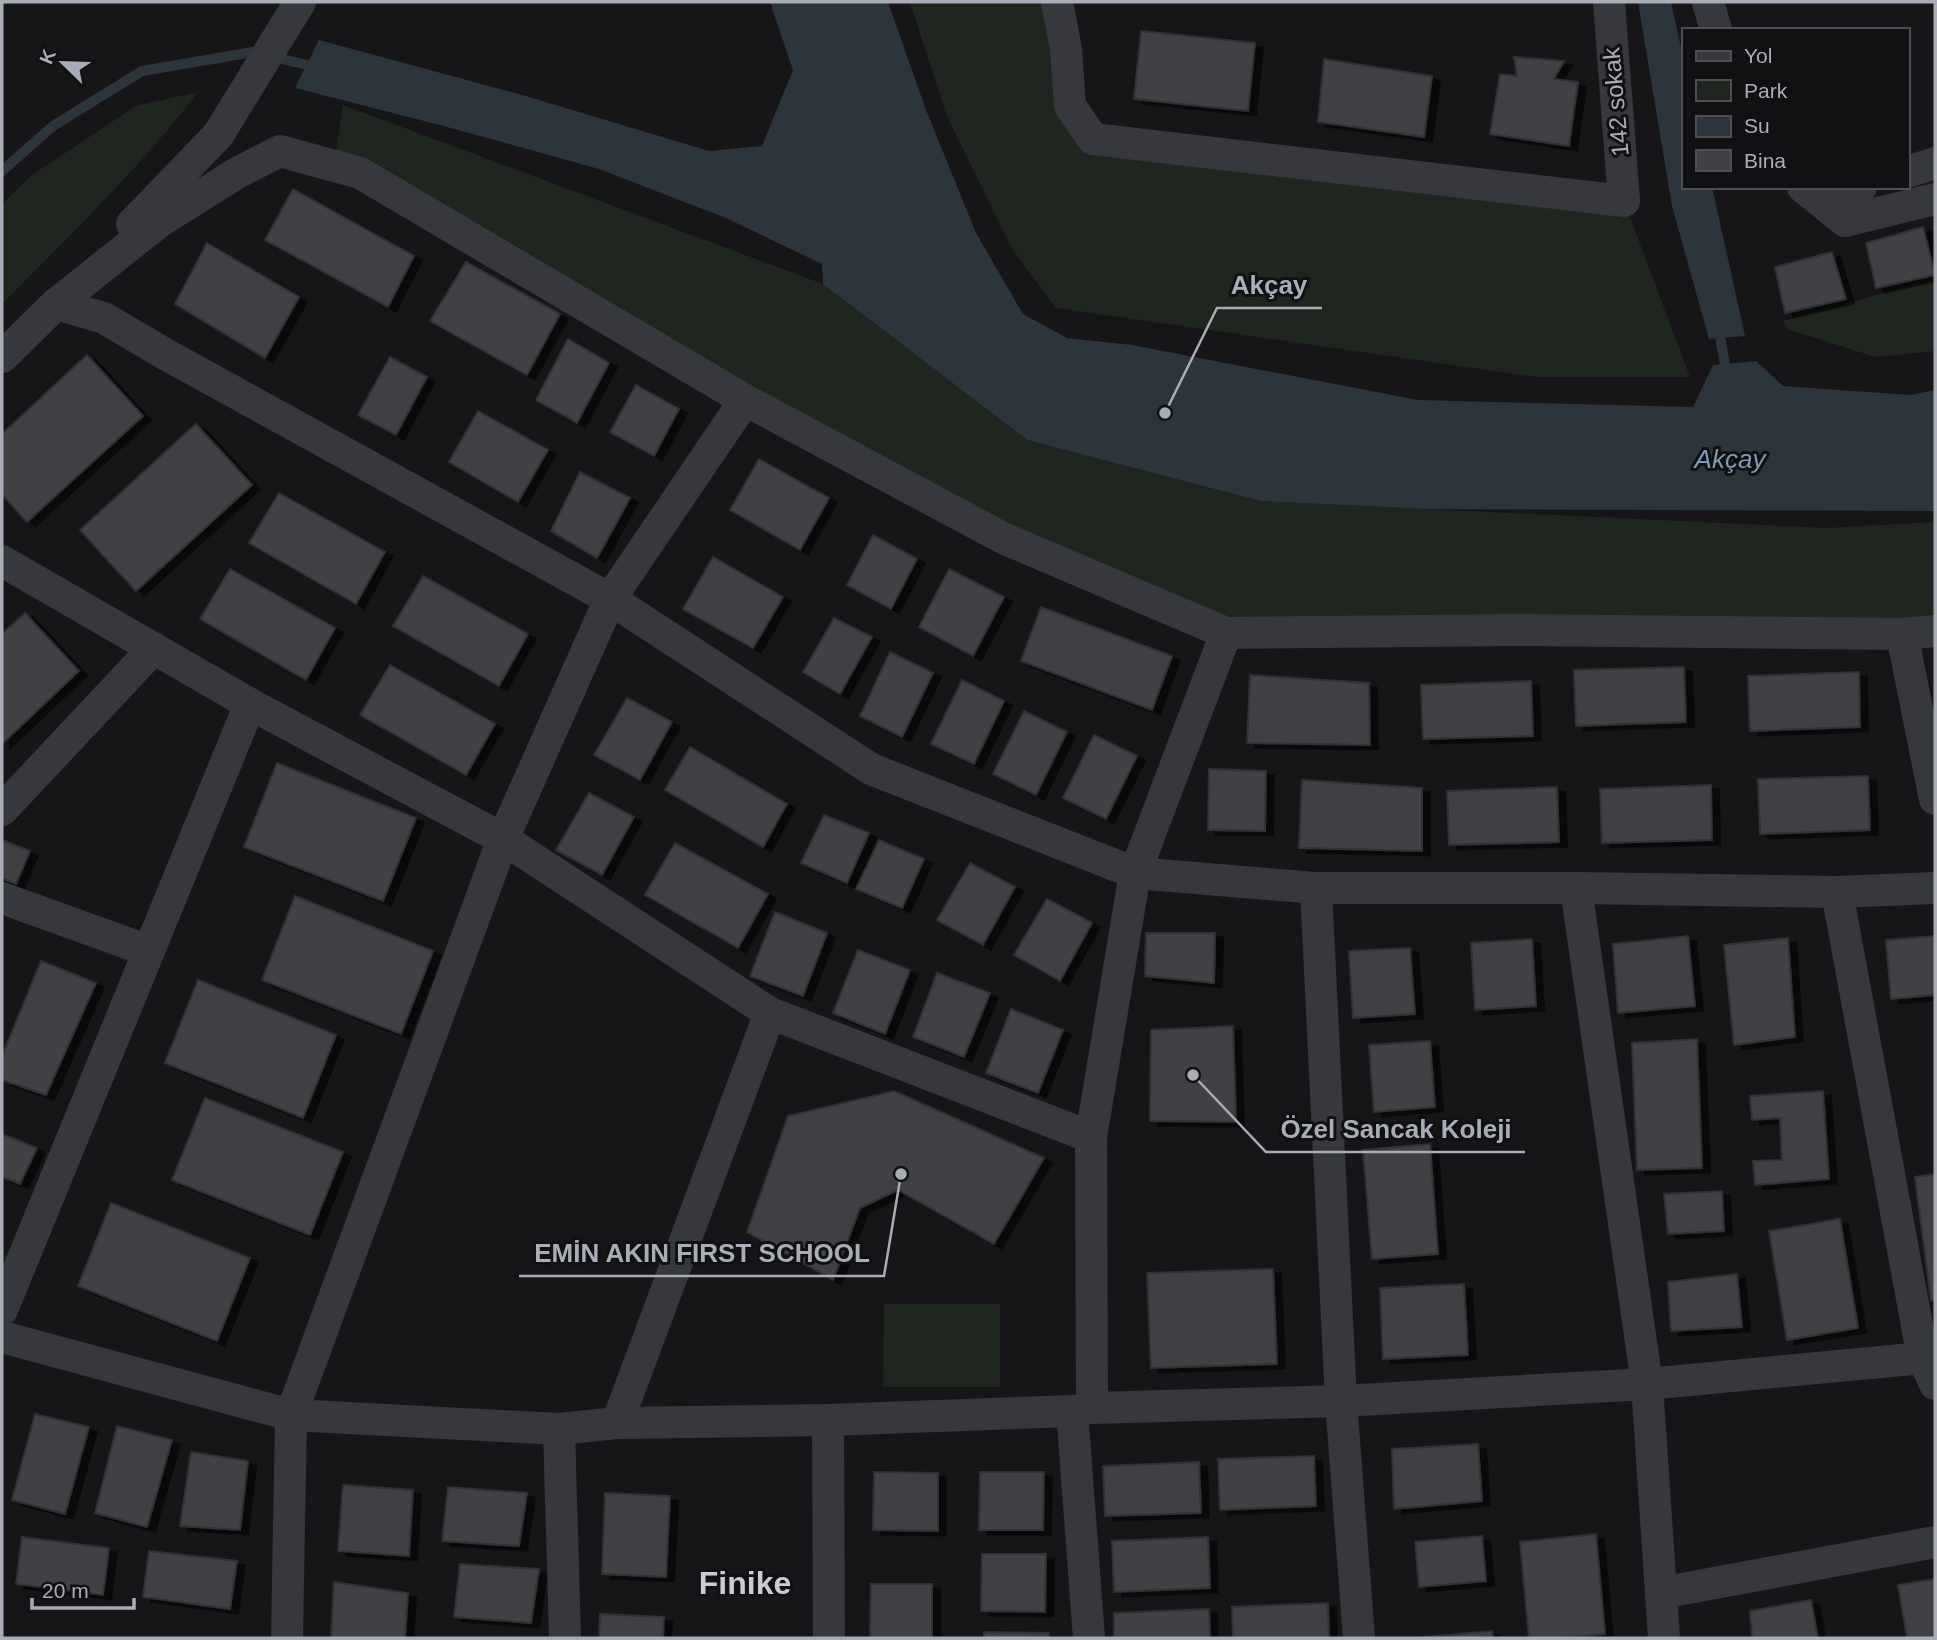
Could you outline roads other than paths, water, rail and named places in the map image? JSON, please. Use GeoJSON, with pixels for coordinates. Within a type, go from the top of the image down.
{"type":"FeatureCollection","features":[{"type":"Feature","properties":{"kind":"street"},"geometry":{"type":"LineString","coordinates":[[2,357],[218,135],[300,2]]}},
{"type":"Feature","properties":{"kind":"street","name":"142 sokak"},"geometry":{"type":"LineString","coordinates":[[1057,2],[1066,50],[1070,106],[1093,139],[1624,201],[1609,2]]}},
{"type":"Feature","properties":{"kind":"street"},"geometry":{"type":"LineString","coordinates":[[1708,2],[1715,28]]}},
{"type":"Feature","properties":{"kind":"street"},"geometry":{"type":"LineString","coordinates":[[56,304],[159,222],[237,173],[280,151],[360,173],[745,400],[1003,538],[1226,633],[1513,630],[1902,634],[1935,631]]}},
{"type":"Feature","properties":{"kind":"street"},"geometry":{"type":"LineString","coordinates":[[1909,171],[1935,163]]}},
{"type":"Feature","properties":{"kind":"street"},"geometry":{"type":"LineString","coordinates":[[1812,194],[1847,189]]}},
{"type":"Feature","properties":{"kind":"street"},"geometry":{"type":"LineString","coordinates":[[1812,194],[1845,221],[1935,199]]}},
{"type":"Feature","properties":{"kind":"street"},"geometry":{"type":"LineString","coordinates":[[56,304],[104,318],[610,599],[871,769],[1135,873],[1316,888],[1837,892],[1935,888]]}},
{"type":"Feature","properties":{"kind":"street"},"geometry":{"type":"LineString","coordinates":[[287,1638],[291,1415],[503,839],[610,599],[745,400]]}},
{"type":"Feature","properties":{"kind":"street"},"geometry":{"type":"LineString","coordinates":[[2,561],[250,704],[503,839],[770,1013],[1091,1137]]}},
{"type":"Feature","properties":{"kind":"street"},"geometry":{"type":"LineString","coordinates":[[1089,1638],[1082,1410],[1091,1137],[1135,873],[1226,633]]}},
{"type":"Feature","properties":{"kind":"street"},"geometry":{"type":"LineString","coordinates":[[1902,634],[1935,799]]}},
{"type":"Feature","properties":{"kind":"street"},"geometry":{"type":"LineString","coordinates":[[2,810],[154,648]]}},
{"type":"Feature","properties":{"kind":"street"},"geometry":{"type":"LineString","coordinates":[[2,1310],[250,704]]}},
{"type":"Feature","properties":{"kind":"street"},"geometry":{"type":"LineString","coordinates":[[1316,888],[1341,1401],[1359,1638]]}},
{"type":"Feature","properties":{"kind":"street"},"geometry":{"type":"LineString","coordinates":[[1576,888],[1647,1384],[1664,1638]]}},
{"type":"Feature","properties":{"kind":"street"},"geometry":{"type":"LineString","coordinates":[[2,1337],[291,1415],[559,1429],[617,1423],[828,1420],[1341,1401],[1647,1384],[1931,1364],[1837,892]]}},
{"type":"Feature","properties":{"kind":"street"},"geometry":{"type":"LineString","coordinates":[[2,898],[149,951]]}},
{"type":"Feature","properties":{"kind":"street"},"geometry":{"type":"LineString","coordinates":[[617,1423],[770,1013]]}},
{"type":"Feature","properties":{"kind":"street"},"geometry":{"type":"LineString","coordinates":[[828,1420],[829,1638]]}},
{"type":"Feature","properties":{"kind":"street"},"geometry":{"type":"LineString","coordinates":[[559,1429],[565,1638]]}},
{"type":"Feature","properties":{"kind":"street"},"geometry":{"type":"LineString","coordinates":[[1661,1593],[1935,1542]]}},
{"type":"Feature","properties":{"kind":"water"},"geometry":{"type":"Polygon","coordinates":[[[770,2],[888,2],[926,110],[976,233],[1023,314],[1067,338],[1132,345],[1418,400],[1693,407],[1713,365],[1756,361],[1783,386],[1910,395],[1935,390],[1935,511],[1427,509],[1260,501],[1027,440],[823,284],[822,264],[726,218],[599,169],[295,88],[319,40],[529,97],[709,151],[762,146],[793,70],[770,2]]]}},
{"type":"Feature","properties":{"kind":"water"},"geometry":{"type":"Polygon","coordinates":[[[1638,2],[1671,2],[1682,52],[1682,189],[1712,189],[1745,336],[1709,339],[1672,206],[1638,2]]]}},
{"type":"Feature","properties":{"kind":"waterway"},"geometry":{"type":"LineString","coordinates":[[2,171],[53,126],[142,71],[253,52],[320,68]]}},
{"type":"Feature","properties":{"kind":"waterway"},"geometry":{"type":"LineString","coordinates":[[1718,324],[1727,377]]}},
{"type":"Feature","properties":{"kind":"place","name":"Akçay"},"geometry":{"type":"Point","coordinates":[1165,413]}},
{"type":"Feature","properties":{"kind":"place","name":"Özel Sancak Koleji"},"geometry":{"type":"Point","coordinates":[1193,1075]}},
{"type":"Feature","properties":{"kind":"place","name":"EMİN AKIN FIRST SCHOOL"},"geometry":{"type":"Point","coordinates":[901,1174]}},
{"type":"Feature","properties":{"kind":"district","name":"Finike"},"geometry":{"type":"Point","coordinates":[745,1583]}}]}
